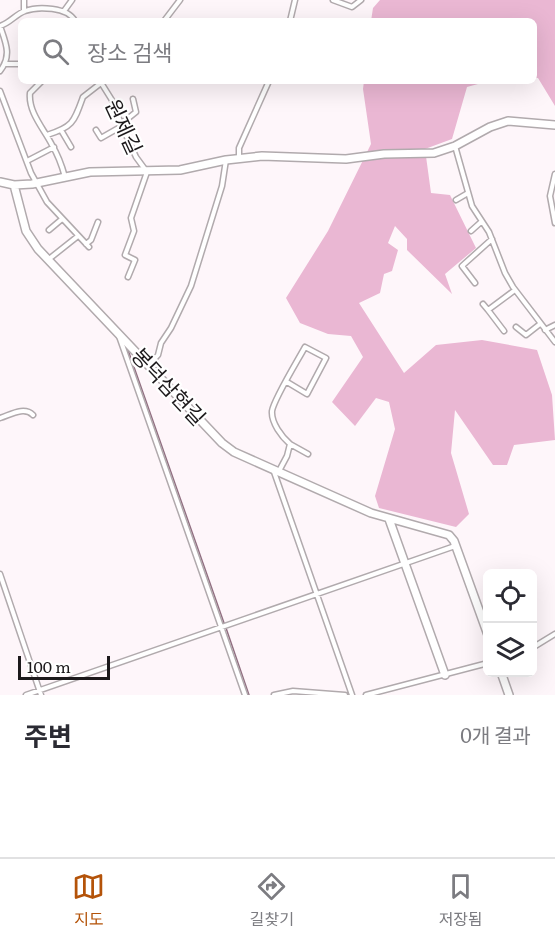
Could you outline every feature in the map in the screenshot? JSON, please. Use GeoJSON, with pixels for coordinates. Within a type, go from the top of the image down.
{"type":"FeatureCollection","features":[{"type":"Feature","properties":{"kind":"street"},"geometry":{"type":"LineString","coordinates":[[0,182],[36,183],[90,172],[180,170],[238,158],[295,156],[346,159],[384,154],[434,153],[455,146],[508,120],[555,125]]}},
{"type":"Feature","properties":{"kind":"street","name":"봉덕삼현길"},"geometry":{"type":"LineString","coordinates":[[14,184],[26,231],[38,249],[222,443],[234,452],[388,518],[449,536],[455,546]]}},
{"type":"Feature","properties":{"kind":"street"},"geometry":{"type":"LineString","coordinates":[[388,518],[445,675]]}},
{"type":"Feature","properties":{"kind":"street"},"geometry":{"type":"LineString","coordinates":[[455,546],[484,623]]}},
{"type":"Feature","properties":{"kind":"street"},"geometry":{"type":"LineString","coordinates":[[503,677],[509,695]]}},
{"type":"Feature","properties":{"kind":"lane"},"geometry":{"type":"LineString","coordinates":[[24,0],[24,11]]}},
{"type":"Feature","properties":{"kind":"lane"},"geometry":{"type":"LineString","coordinates":[[64,11],[72,0]]}},
{"type":"Feature","properties":{"kind":"lane"},"geometry":{"type":"LineString","coordinates":[[166,18],[180,0]]}},
{"type":"Feature","properties":{"kind":"lane"},"geometry":{"type":"LineString","coordinates":[[292,18],[295,0]]}},
{"type":"Feature","properties":{"kind":"lane"},"geometry":{"type":"LineString","coordinates":[[333,0],[352,7],[361,0]]}},
{"type":"Feature","properties":{"kind":"lane"},"geometry":{"type":"LineString","coordinates":[[0,71],[6,64],[8,52],[0,26],[10,22],[24,11],[54,9],[64,11],[73,18]]}},
{"type":"Feature","properties":{"kind":"lane"},"geometry":{"type":"LineString","coordinates":[[6,64],[18,64]]}},
{"type":"Feature","properties":{"kind":"lane"},"geometry":{"type":"LineString","coordinates":[[40,84],[32,90],[29,97],[33,115],[54,147],[65,177]]}},
{"type":"Feature","properties":{"kind":"lane"},"geometry":{"type":"LineString","coordinates":[[47,135],[68,128],[81,107],[82,97],[98,84]]}},
{"type":"Feature","properties":{"kind":"lane","name":"원제길"},"geometry":{"type":"LineString","coordinates":[[101,84],[115,105],[121,125],[136,157],[147,172]]}},
{"type":"Feature","properties":{"kind":"lane"},"geometry":{"type":"LineString","coordinates":[[238,158],[239,148],[268,84]]}},
{"type":"Feature","properties":{"kind":"lane"},"geometry":{"type":"LineString","coordinates":[[0,92],[36,183],[47,202],[87,246],[92,240],[98,222]]}},
{"type":"Feature","properties":{"kind":"lane"},"geometry":{"type":"LineString","coordinates":[[96,130],[101,138],[121,125],[136,112],[133,99]]}},
{"type":"Feature","properties":{"kind":"lane"},"geometry":{"type":"LineString","coordinates":[[62,130],[71,147]]}},
{"type":"Feature","properties":{"kind":"lane"},"geometry":{"type":"LineString","coordinates":[[455,146],[472,206],[492,239],[505,273],[515,290],[555,342]]}},
{"type":"Feature","properties":{"kind":"lane"},"geometry":{"type":"LineString","coordinates":[[27,161],[54,147]]}},
{"type":"Feature","properties":{"kind":"lane"},"geometry":{"type":"LineString","coordinates":[[149,365],[158,356],[161,343],[191,286],[222,186],[226,160]]}},
{"type":"Feature","properties":{"kind":"lane"},"geometry":{"type":"LineString","coordinates":[[128,277],[135,260],[125,255],[134,231],[131,218],[147,172]]}},
{"type":"Feature","properties":{"kind":"lane"},"geometry":{"type":"LineString","coordinates":[[555,174],[550,196],[555,223]]}},
{"type":"Feature","properties":{"kind":"lane"},"geometry":{"type":"LineString","coordinates":[[456,200],[468,193]]}},
{"type":"Feature","properties":{"kind":"lane"},"geometry":{"type":"LineString","coordinates":[[49,230],[62,219]]}},
{"type":"Feature","properties":{"kind":"lane"},"geometry":{"type":"LineString","coordinates":[[471,231],[481,222]]}},
{"type":"Feature","properties":{"kind":"lane"},"geometry":{"type":"LineString","coordinates":[[48,260],[78,236]]}},
{"type":"Feature","properties":{"kind":"lane"},"geometry":{"type":"LineString","coordinates":[[475,283],[462,266],[492,239]]}},
{"type":"Feature","properties":{"kind":"lane"},"geometry":{"type":"LineString","coordinates":[[488,310],[515,290]]}},
{"type":"Feature","properties":{"kind":"lane"},"geometry":{"type":"LineString","coordinates":[[483,304],[504,331]]}},
{"type":"Feature","properties":{"kind":"lane"},"geometry":{"type":"LineString","coordinates":[[516,327],[525,335],[540,324]]}},
{"type":"Feature","properties":{"kind":"lane"},"geometry":{"type":"LineString","coordinates":[[545,330],[555,325]]}},
{"type":"Feature","properties":{"kind":"lane"},"geometry":{"type":"LineString","coordinates":[[117,333],[245,695]]}},
{"type":"Feature","properties":{"kind":"lane"},"geometry":{"type":"LineString","coordinates":[[287,382],[307,394],[326,358],[305,347],[272,410],[273,420],[290,444],[308,454]]}},
{"type":"Feature","properties":{"kind":"lane"},"geometry":{"type":"LineString","coordinates":[[0,418],[24,410],[33,415]]}},
{"type":"Feature","properties":{"kind":"lane"},"geometry":{"type":"LineString","coordinates":[[290,444],[287,456],[276,469],[352,695]]}},
{"type":"Feature","properties":{"kind":"lane"},"geometry":{"type":"LineString","coordinates":[[26,695],[40,693],[221,626],[455,546]]}},
{"type":"Feature","properties":{"kind":"lane"},"geometry":{"type":"LineString","coordinates":[[0,574],[40,693]]}},
{"type":"Feature","properties":{"kind":"lane"},"geometry":{"type":"LineString","coordinates":[[537,645],[555,634]]}},
{"type":"Feature","properties":{"kind":"lane"},"geometry":{"type":"LineString","coordinates":[[366,695],[483,664]]}},
{"type":"Feature","properties":{"kind":"lane"},"geometry":{"type":"LineString","coordinates":[[274,695],[293,691],[345,695]]}},
{"type":"Feature","properties":{"kind":"shaded area"},"geometry":{"type":"Polygon","coordinates":[[[380,0],[555,0],[555,106],[537,78],[537,18],[371,18],[373,8],[380,0]]]}},
{"type":"Feature","properties":{"kind":"shaded area"},"geometry":{"type":"Polygon","coordinates":[[[364,84],[478,84],[467,87],[452,139],[425,149],[431,193],[450,195],[476,248],[445,274],[452,294],[407,250],[407,239],[395,226],[388,243],[398,250],[392,271],[384,274],[380,293],[359,303],[404,373],[436,345],[482,340],[537,350],[552,395],[555,440],[514,445],[507,465],[493,465],[455,410],[451,453],[469,514],[456,527],[379,508],[375,496],[395,429],[389,402],[376,398],[355,426],[332,402],[363,357],[351,336],[328,334],[300,323],[286,298],[328,231],[371,144],[364,84]]]}},
{"type":"Feature","properties":{"kind":"waterway"},"geometry":{"type":"LineString","coordinates":[[128,350],[224,623]]}},
{"type":"Feature","properties":{"kind":"waterway"},"geometry":{"type":"LineString","coordinates":[[226,628],[249,695]]}}]}
